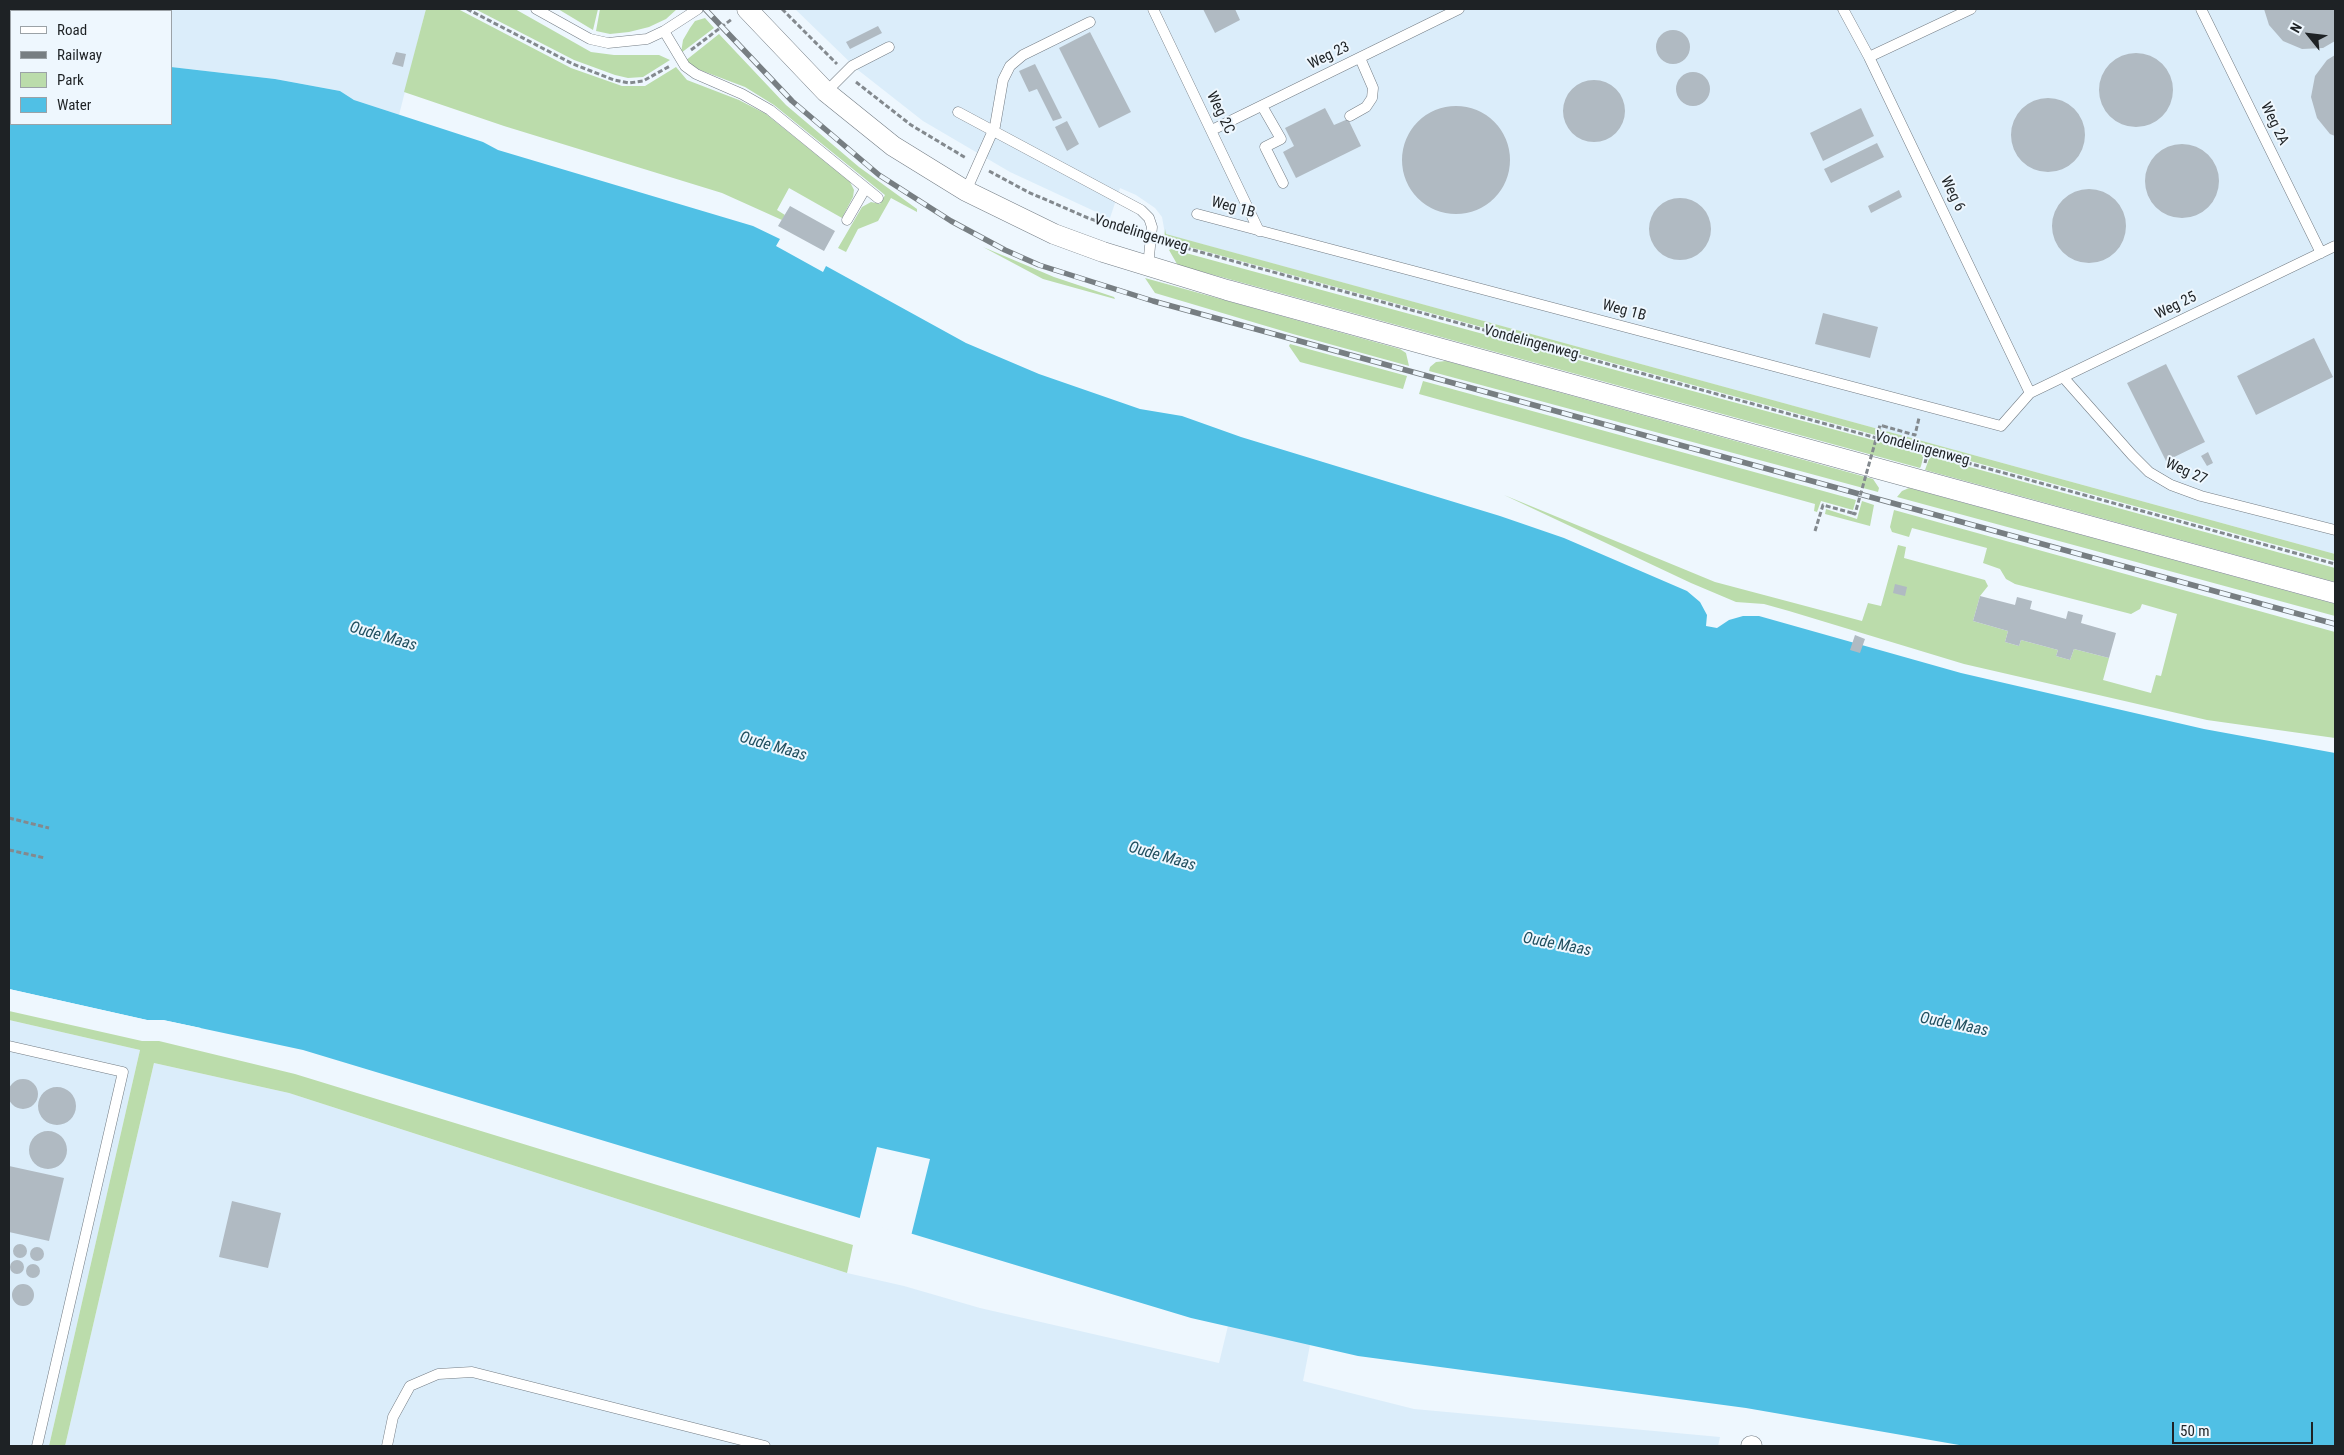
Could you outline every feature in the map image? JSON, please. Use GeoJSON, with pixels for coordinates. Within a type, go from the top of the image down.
{"type":"FeatureCollection","features":[{"type":"Feature","properties":{"kind":"street","name":"Vondelingenweg"},"geometry":{"type":"LineString","coordinates":[[746,9],[826,92],[894,146],[966,192],[1054,234],[1103,252],[1237,292],[2335,593]]}},
{"type":"Feature","properties":{"kind":"lane"},"geometry":{"type":"LineString","coordinates":[[536,9],[590,39],[608,43],[647,39],[664,31],[698,9]]}},
{"type":"Feature","properties":{"kind":"lane","name":"Weg 2C"},"geometry":{"type":"LineString","coordinates":[[1153,9],[1259,231]]}},
{"type":"Feature","properties":{"kind":"lane","name":"Weg 23"},"geometry":{"type":"LineString","coordinates":[[1212,130],[1459,9]]}},
{"type":"Feature","properties":{"kind":"lane","name":"Weg 6"},"geometry":{"type":"LineString","coordinates":[[1844,9],[1869,57],[2030,393]]}},
{"type":"Feature","properties":{"kind":"lane"},"geometry":{"type":"LineString","coordinates":[[1869,57],[1971,9]]}},
{"type":"Feature","properties":{"kind":"lane","name":"Weg 2A"},"geometry":{"type":"LineString","coordinates":[[2201,9],[2321,253]]}},
{"type":"Feature","properties":{"kind":"lane"},"geometry":{"type":"LineString","coordinates":[[966,192],[993,132],[1004,80],[1010,66],[1023,55],[1090,22]]}},
{"type":"Feature","properties":{"kind":"lane"},"geometry":{"type":"LineString","coordinates":[[664,31],[686,66],[696,74],[742,94],[770,110],[878,198]]}},
{"type":"Feature","properties":{"kind":"lane"},"geometry":{"type":"LineString","coordinates":[[826,92],[852,66],[889,47]]}},
{"type":"Feature","properties":{"kind":"lane"},"geometry":{"type":"LineString","coordinates":[[1350,116],[1366,106],[1372,98],[1373,88],[1360,58]]}},
{"type":"Feature","properties":{"kind":"lane"},"geometry":{"type":"LineString","coordinates":[[1262,106],[1281,139],[1265,147],[1283,182]]}},
{"type":"Feature","properties":{"kind":"lane"},"geometry":{"type":"LineString","coordinates":[[958,112],[1141,210],[1149,218],[1151,238],[1148,266]]}},
{"type":"Feature","properties":{"kind":"lane"},"geometry":{"type":"LineString","coordinates":[[847,220],[865,189]]}},
{"type":"Feature","properties":{"kind":"lane","name":"Weg 1B"},"geometry":{"type":"LineString","coordinates":[[1197,214],[2001,426],[2030,393]]}},
{"type":"Feature","properties":{"kind":"lane","name":"Weg 25"},"geometry":{"type":"LineString","coordinates":[[2030,393],[2335,246]]}},
{"type":"Feature","properties":{"kind":"lane","name":"Weg 27"},"geometry":{"type":"LineString","coordinates":[[2063,376],[2132,455],[2149,472],[2171,485],[2201,496],[2335,530]]}},
{"type":"Feature","properties":{"kind":"lane"},"geometry":{"type":"LineString","coordinates":[[9,1046],[123,1072],[37,1446]]}},
{"type":"Feature","properties":{"kind":"lane"},"geometry":{"type":"LineString","coordinates":[[387,1446],[393,1417],[410,1386],[438,1374],[472,1372],[766,1446]]}},
{"type":"Feature","properties":{"kind":"path"},"geometry":{"type":"LineString","coordinates":[[782,9],[845,72],[911,124],[970,161]]}},
{"type":"Feature","properties":{"kind":"path","name":"Vondelingenweg"},"geometry":{"type":"LineString","coordinates":[[987,170],[1028,192],[1088,218],[1151,238],[2335,564]]}},
{"type":"Feature","properties":{"kind":"path"},"geometry":{"type":"LineString","coordinates":[[1816,530],[1823,505],[1855,514],[1880,425],[1914,434],[1918,424]]}},
{"type":"Feature","properties":{"kind":"path"},"geometry":{"type":"LineString","coordinates":[[9,818],[49,828]]}},
{"type":"Feature","properties":{"kind":"path"},"geometry":{"type":"LineString","coordinates":[[9,850],[45,858]]}},
{"type":"Feature","properties":{"kind":"shaded area"},"geometry":{"type":"Polygon","coordinates":[[[9,9],[426,9],[399,115],[354,100],[340,91],[275,79],[172,67],[172,10],[10,10],[9,54],[9,9]]]}},
{"type":"Feature","properties":{"kind":"shaded area"},"geometry":{"type":"Polygon","coordinates":[[[795,9],[2335,9],[2335,554],[1165,234],[1162,217],[1155,208],[1136,195],[1120,188],[1110,218],[1107,217],[1010,172],[923,121],[858,70],[795,9]]]}},
{"type":"Feature","properties":{"kind":"shaded area"},"geometry":{"type":"Polygon","coordinates":[[[9,1020],[140,1050],[49,1446],[9,1446],[9,1020]]]}},
{"type":"Feature","properties":{"kind":"shaded area"},"geometry":{"type":"Polygon","coordinates":[[[154,1063],[289,1093],[847,1273],[904,1286],[980,1308],[1219,1363],[1250,1235],[1328,1253],[1303,1381],[1414,1409],[1720,1437],[1718,1446],[65,1446],[154,1063]]]}},
{"type":"Feature","properties":{"kind":"green space"},"geometry":{"type":"Polygon","coordinates":[[[426,9],[458,9],[571,68],[622,86],[645,86],[676,67],[687,80],[739,100],[766,114],[850,182],[854,190],[853,197],[842,218],[789,188],[777,210],[785,215],[782,220],[722,193],[504,126],[404,92],[426,9]]]}},
{"type":"Feature","properties":{"kind":"green space"},"geometry":{"type":"Polygon","coordinates":[[[475,9],[515,9],[591,52],[614,55],[659,55],[670,60],[643,77],[628,78],[615,75],[574,60],[475,9]]]}},
{"type":"Feature","properties":{"kind":"green space"},"geometry":{"type":"Polygon","coordinates":[[[558,9],[598,9],[593,30],[558,9]]]}},
{"type":"Feature","properties":{"kind":"green space"},"geometry":{"type":"Polygon","coordinates":[[[600,9],[677,9],[666,19],[649,27],[610,34],[596,31],[600,9]]]}},
{"type":"Feature","properties":{"kind":"green space"},"geometry":{"type":"Polygon","coordinates":[[[705,18],[714,28],[681,53],[683,40],[690,28],[695,21],[705,18]]]}},
{"type":"Feature","properties":{"kind":"green space"},"geometry":{"type":"Polygon","coordinates":[[[719,34],[786,105],[859,167],[917,209],[917,212],[891,198],[878,221],[858,229],[846,252],[838,248],[862,207],[871,202],[880,204],[885,195],[774,105],[745,87],[700,70],[685,61],[719,34]]]}},
{"type":"Feature","properties":{"kind":"green space"},"geometry":{"type":"Polygon","coordinates":[[[1165,229],[1166,234],[2335,554],[2335,561],[1164,240],[1165,229]]]}},
{"type":"Feature","properties":{"kind":"green space"},"geometry":{"type":"Polygon","coordinates":[[[983,247],[1054,277],[1114,297],[1115,299],[1043,279],[983,247]]]}},
{"type":"Feature","properties":{"kind":"green space"},"geometry":{"type":"Polygon","coordinates":[[[1169,250],[1924,454],[1921,466],[1920,468],[1181,266],[1177,264],[1169,250]]]}},
{"type":"Feature","properties":{"kind":"green space"},"geometry":{"type":"Polygon","coordinates":[[[1145,278],[1400,349],[1406,353],[1409,366],[1155,293],[1145,278]]]}},
{"type":"Feature","properties":{"kind":"green space"},"geometry":{"type":"Polygon","coordinates":[[[1290,344],[1407,376],[1403,389],[1300,362],[1289,346],[1290,344]]]}},
{"type":"Feature","properties":{"kind":"green space"},"geometry":{"type":"Polygon","coordinates":[[[1446,361],[1873,479],[1879,488],[1878,492],[1429,371],[1430,367],[1436,362],[1446,361]]]}},
{"type":"Feature","properties":{"kind":"green space"},"geometry":{"type":"Polygon","coordinates":[[[1423,381],[1856,500],[1853,510],[1821,501],[1817,512],[1814,511],[1815,504],[1419,394],[1423,381]]]}},
{"type":"Feature","properties":{"kind":"green space"},"geometry":{"type":"Polygon","coordinates":[[[1930,456],[2335,568],[2335,582],[1925,470],[1930,456]]]}},
{"type":"Feature","properties":{"kind":"green space"},"geometry":{"type":"Polygon","coordinates":[[[1909,488],[2335,604],[2335,616],[1897,497],[1902,491],[1909,488]]]}},
{"type":"Feature","properties":{"kind":"green space"},"geometry":{"type":"Polygon","coordinates":[[[1504,495],[1715,582],[1862,621],[1868,603],[1881,606],[1898,545],[1906,547],[1904,558],[1985,580],[1988,586],[1980,596],[1973,621],[2008,631],[2005,642],[2019,646],[2021,640],[2058,650],[2056,656],[2070,660],[2074,649],[2109,658],[2103,680],[2151,693],[2156,675],[2161,676],[2177,614],[2142,604],[2140,609],[2131,614],[2015,584],[2006,579],[2000,569],[1983,563],[1987,548],[1912,528],[1909,537],[1892,532],[1890,527],[1894,510],[2335,632],[2335,738],[2207,720],[1964,664],[1764,604],[1736,602],[1691,583],[1504,495]]]}},
{"type":"Feature","properties":{"kind":"green space"},"geometry":{"type":"Polygon","coordinates":[[[1862,501],[1874,505],[1870,526],[1825,514],[1826,509],[1857,519],[1862,501]]]}},
{"type":"Feature","properties":{"kind":"green space"},"geometry":{"type":"Polygon","coordinates":[[[9,1011],[142,1041],[159,1041],[295,1074],[853,1245],[847,1273],[289,1093],[154,1063],[65,1446],[49,1446],[140,1050],[9,1020],[9,1011]]]}},
{"type":"Feature","properties":{"kind":"water","name":"Oude Maas"},"geometry":{"type":"Polygon","coordinates":[[[9,54],[10,125],[172,125],[172,67],[275,79],[340,91],[354,100],[483,142],[498,150],[753,226],[780,239],[776,246],[823,272],[826,266],[966,343],[1039,374],[1140,409],[1182,416],[1241,437],[1500,516],[1564,538],[1687,591],[1700,602],[1707,615],[1706,626],[1717,628],[1729,620],[1743,616],[1759,616],[1961,673],[2204,729],[2335,753],[2335,1446],[1965,1446],[1746,1408],[1358,1356],[1191,1318],[303,1050],[163,1020],[147,1020],[9,989],[9,54]]]}},
{"type":"Feature","properties":{"kind":"pier"},"geometry":{"type":"Polygon","coordinates":[[[9,989],[147,1020],[163,1020],[201,1028],[200,1031],[163,1023],[146,1023],[9,991],[9,989]]]}},
{"type":"Feature","properties":{"kind":"pier"},"geometry":{"type":"Polygon","coordinates":[[[877,1147],[930,1159],[911,1236],[859,1221],[877,1147]]]}},
{"type":"Feature","properties":{"kind":"building"},"geometry":{"type":"Polygon","coordinates":[[[1203,9],[1235,9],[1240,20],[1215,33],[1203,9]]]}},
{"type":"Feature","properties":{"kind":"building"},"geometry":{"type":"Polygon","coordinates":[[[2264,9],[2335,9],[2335,41],[2323,48],[2302,49],[2283,41],[2269,25],[2264,9]]]}},
{"type":"Feature","properties":{"kind":"building"},"geometry":{"type":"Polygon","coordinates":[[[878,26],[882,33],[850,49],[846,42],[878,26]]]}},
{"type":"Feature","properties":{"kind":"building"},"geometry":{"type":"Polygon","coordinates":[[[1673,30],[1680,31],[1685,35],[1689,40],[1689,54],[1685,59],[1680,63],[1673,64],[1666,63],[1661,59],[1657,54],[1656,47],[1657,40],[1661,35],[1666,31],[1673,30]]]}},
{"type":"Feature","properties":{"kind":"building"},"geometry":{"type":"Polygon","coordinates":[[[1090,32],[1131,112],[1099,128],[1059,48],[1090,32]]]}},
{"type":"Feature","properties":{"kind":"building"},"geometry":{"type":"Polygon","coordinates":[[[396,52],[406,54],[403,67],[392,64],[396,52]]]}},
{"type":"Feature","properties":{"kind":"building"},"geometry":{"type":"Polygon","coordinates":[[[2129,53],[2143,53],[2157,59],[2167,69],[2173,83],[2171,104],[2157,121],[2143,127],[2129,127],[2115,121],[2105,111],[2099,97],[2099,83],[2105,69],[2115,59],[2129,53]]]}},
{"type":"Feature","properties":{"kind":"building"},"geometry":{"type":"Polygon","coordinates":[[[2335,55],[2335,136],[2330,134],[2317,118],[2311,97],[2315,76],[2327,60],[2335,55]]]}},
{"type":"Feature","properties":{"kind":"building"},"geometry":{"type":"Polygon","coordinates":[[[1035,64],[1062,118],[1053,121],[1037,89],[1029,92],[1019,71],[1035,64]]]}},
{"type":"Feature","properties":{"kind":"building"},"geometry":{"type":"Polygon","coordinates":[[[1693,72],[1705,77],[1710,89],[1705,101],[1693,106],[1681,101],[1676,89],[1681,77],[1693,72]]]}},
{"type":"Feature","properties":{"kind":"building"},"geometry":{"type":"Polygon","coordinates":[[[1588,80],[1600,80],[1616,89],[1623,99],[1625,111],[1623,123],[1616,133],[1600,142],[1588,142],[1577,137],[1568,128],[1563,117],[1563,105],[1568,94],[1577,85],[1588,80]]]}},
{"type":"Feature","properties":{"kind":"building"},"geometry":{"type":"Polygon","coordinates":[[[2041,98],[2055,98],[2069,104],[2079,114],[2085,128],[2083,149],[2069,166],[2055,172],[2041,172],[2027,166],[2017,156],[2011,142],[2011,128],[2017,114],[2027,104],[2041,98]]]}},
{"type":"Feature","properties":{"kind":"building"},"geometry":{"type":"Polygon","coordinates":[[[1456,106],[1477,110],[1494,122],[1506,139],[1510,160],[1506,181],[1494,198],[1477,210],[1456,214],[1435,210],[1418,198],[1406,181],[1402,160],[1406,139],[1418,122],[1435,110],[1456,106]]]}},
{"type":"Feature","properties":{"kind":"building"},"geometry":{"type":"Polygon","coordinates":[[[1325,108],[1334,125],[1348,119],[1361,146],[1296,178],[1283,152],[1294,146],[1285,128],[1325,108]]]}},
{"type":"Feature","properties":{"kind":"building"},"geometry":{"type":"Polygon","coordinates":[[[1861,108],[1874,136],[1823,161],[1810,133],[1861,108]]]}},
{"type":"Feature","properties":{"kind":"building"},"geometry":{"type":"Polygon","coordinates":[[[1067,121],[1079,144],[1067,151],[1055,127],[1067,121]]]}},
{"type":"Feature","properties":{"kind":"building"},"geometry":{"type":"Polygon","coordinates":[[[1877,143],[1884,157],[1831,183],[1824,169],[1877,143]]]}},
{"type":"Feature","properties":{"kind":"building"},"geometry":{"type":"Polygon","coordinates":[[[2189,144],[2209,154],[2217,167],[2219,181],[2217,195],[2209,208],[2196,216],[2175,218],[2155,208],[2147,195],[2145,174],[2155,154],[2168,146],[2189,144]]]}},
{"type":"Feature","properties":{"kind":"building"},"geometry":{"type":"Polygon","coordinates":[[[2082,189],[2096,189],[2110,195],[2120,205],[2126,219],[2124,240],[2110,257],[2096,263],[2082,263],[2068,257],[2058,247],[2052,233],[2052,219],[2058,205],[2068,195],[2082,189]]]}},
{"type":"Feature","properties":{"kind":"building"},"geometry":{"type":"Polygon","coordinates":[[[1899,190],[1902,197],[1871,213],[1868,206],[1899,190]]]}},
{"type":"Feature","properties":{"kind":"building"},"geometry":{"type":"Polygon","coordinates":[[[1674,198],[1686,198],[1702,207],[1709,217],[1711,229],[1709,241],[1702,251],[1686,260],[1674,260],[1663,255],[1654,246],[1649,235],[1649,223],[1654,212],[1663,203],[1674,198]]]}},
{"type":"Feature","properties":{"kind":"building"},"geometry":{"type":"Polygon","coordinates":[[[790,206],[835,231],[824,251],[778,226],[790,206]]]}},
{"type":"Feature","properties":{"kind":"building"},"geometry":{"type":"Polygon","coordinates":[[[1823,313],[1878,327],[1870,358],[1815,344],[1823,313]]]}},
{"type":"Feature","properties":{"kind":"building"},"geometry":{"type":"Polygon","coordinates":[[[2314,338],[2333,377],[2256,415],[2237,376],[2314,338]]]}},
{"type":"Feature","properties":{"kind":"building"},"geometry":{"type":"Polygon","coordinates":[[[2166,364],[2205,442],[2166,461],[2127,383],[2166,364]]]}},
{"type":"Feature","properties":{"kind":"building"},"geometry":{"type":"Polygon","coordinates":[[[2208,452],[2213,463],[2207,466],[2201,456],[2208,452]]]}},
{"type":"Feature","properties":{"kind":"building"},"geometry":{"type":"Polygon","coordinates":[[[1895,584],[1907,587],[1905,596],[1893,593],[1895,584]]]}},
{"type":"Feature","properties":{"kind":"building"},"geometry":{"type":"Polygon","coordinates":[[[1980,596],[2015,605],[2017,597],[2032,601],[2030,609],[2066,619],[2068,611],[2083,615],[2081,623],[2116,633],[2109,658],[2074,649],[2070,660],[2056,656],[2058,650],[2021,640],[2019,646],[2005,642],[2008,631],[1973,621],[1980,596]]]}},
{"type":"Feature","properties":{"kind":"building"},"geometry":{"type":"Polygon","coordinates":[[[1855,635],[1865,639],[1860,653],[1850,650],[1855,635]]]}},
{"type":"Feature","properties":{"kind":"building"},"geometry":{"type":"Polygon","coordinates":[[[23,1079],[29,1080],[37,1088],[37,1100],[29,1108],[23,1109],[17,1108],[9,1100],[8,1094],[9,1088],[17,1080],[23,1079]]]}},
{"type":"Feature","properties":{"kind":"building"},"geometry":{"type":"Polygon","coordinates":[[[57,1087],[64,1088],[70,1093],[75,1099],[75,1113],[70,1119],[64,1124],[57,1125],[50,1124],[44,1119],[39,1113],[38,1106],[39,1099],[44,1093],[50,1088],[57,1087]]]}},
{"type":"Feature","properties":{"kind":"building"},"geometry":{"type":"Polygon","coordinates":[[[48,1131],[61,1137],[67,1150],[61,1163],[48,1169],[35,1163],[29,1150],[35,1137],[48,1131]]]}},
{"type":"Feature","properties":{"kind":"building"},"geometry":{"type":"Polygon","coordinates":[[[9,1166],[64,1178],[49,1241],[9,1232],[9,1166]]]}},
{"type":"Feature","properties":{"kind":"building"},"geometry":{"type":"Polygon","coordinates":[[[232,1201],[281,1213],[268,1268],[219,1257],[232,1201]]]}},
{"type":"Feature","properties":{"kind":"building"},"geometry":{"type":"Polygon","coordinates":[[[20,1244],[25,1246],[27,1251],[25,1256],[20,1258],[15,1256],[13,1251],[15,1246],[20,1244]]]}},
{"type":"Feature","properties":{"kind":"building"},"geometry":{"type":"Polygon","coordinates":[[[37,1247],[42,1249],[44,1254],[42,1259],[37,1261],[32,1259],[30,1254],[32,1249],[37,1247]]]}},
{"type":"Feature","properties":{"kind":"building"},"geometry":{"type":"Polygon","coordinates":[[[17,1260],[22,1262],[24,1267],[22,1272],[17,1274],[12,1272],[10,1267],[12,1262],[17,1260]]]}},
{"type":"Feature","properties":{"kind":"building"},"geometry":{"type":"Polygon","coordinates":[[[33,1264],[38,1266],[40,1271],[38,1276],[33,1278],[28,1276],[26,1271],[28,1266],[33,1264]]]}},
{"type":"Feature","properties":{"kind":"building"},"geometry":{"type":"Polygon","coordinates":[[[23,1284],[31,1287],[34,1295],[31,1303],[23,1306],[15,1303],[12,1295],[15,1287],[23,1284]]]}},
{"type":"Feature","properties":{"kind":"railway"},"geometry":{"type":"LineString","coordinates":[[705,9],[792,101],[879,175],[951,221],[1005,250],[1039,265],[1153,301],[2335,624]]}}]}
